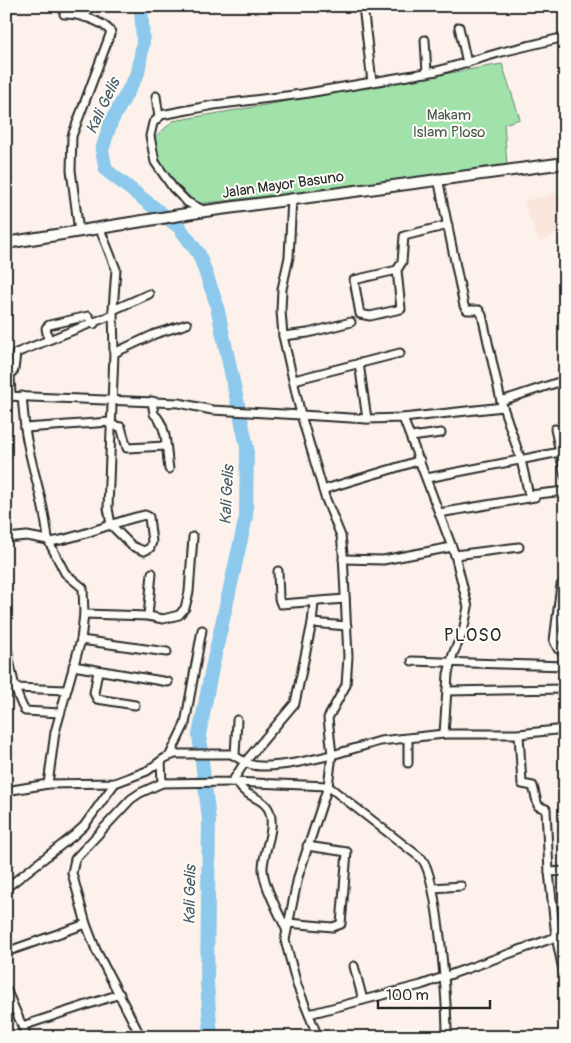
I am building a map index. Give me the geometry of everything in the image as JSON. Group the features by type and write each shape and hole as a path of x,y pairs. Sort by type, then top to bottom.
{"main road":[{"name":"Jalan Mayor Basuno","path":"6,243 292,198 565,163"}],"street":[{"path":"84,17 90,6"},
{"path":"364,6 372,82"},
{"path":"64,14 77,14 84,17 109,29 110,34 72,136 71,170 79,232"},
{"path":"459,26 466,64"},
{"path":"202,211 188,202 173,188 155,162 150,136 153,122 159,117 214,105 302,94 427,73 565,37"},
{"path":"425,40 427,73"},
{"path":"156,96 159,117"},
{"path":"438,178 464,306 467,310 479,310 482,315 502,404 522,460 530,495 565,492"},
{"path":"292,198 289,257 282,289 283,336 300,415 323,490 341,536 347,626 346,685 328,718 332,755 328,786 307,846 287,926 286,951 318,1037"},
{"path":"396,270 401,309 370,316 360,314 354,280 396,270 402,262 404,236 448,225"},
{"path":"6,538 27,536 49,541 86,534 111,525 147,515 152,545 144,551 135,548 111,525 108,508 114,353 113,313 116,269 100,229"},
{"path":"149,294 94,324 48,339 15,354 14,370 10,372 8,396 152,401 179,403 212,410 265,414 403,418 502,404 565,380"},
{"path":"48,339 46,328 49,325 88,316 94,324"},
{"path":"283,336 308,333 351,322"},
{"path":"114,353 155,334 187,324"},
{"path":"294,380 400,353"},
{"path":"359,362 368,418"},
{"path":"22,396 28,449 47,523 49,541 65,573 83,588 84,614 81,640 55,732 48,784"},
{"path":"152,401 154,414 162,423 168,469"},
{"path":"403,418 455,555 468,607 463,632 451,664 444,734"},
{"path":"25,428 110,424 122,427 126,448 166,446"},
{"path":"555,430 562,451 565,476"},
{"path":"411,437 441,433"},
{"path":"427,478 562,451"},
{"path":"323,490 356,478 379,474 420,460"},
{"path":"439,513 565,492"},
{"path":"84,614 148,616 163,619 179,615 185,608 189,592 193,536"},
{"path":"343,559 383,560 452,547"},
{"path":"455,555 520,547"},
{"path":"278,571 280,603 314,603 345,599"},
{"path":"148,616 152,573"},
{"path":"561,585 554,641 558,649 565,651"},
{"path":"233,782 245,762 295,703 312,623 314,603"},
{"path":"312,623 347,626"},
{"path":"172,755 185,724 202,630"},
{"path":"81,640 167,652"},
{"path":"6,643 15,688 27,712 60,713"},
{"path":"412,661 451,664 565,666"},
{"path":"74,666 98,672 168,682"},
{"path":"98,672 94,693 96,700 135,705"},
{"path":"15,688 66,690"},
{"path":"447,691 565,689"},
{"path":"235,755 237,720"},
{"path":"6,791 48,784 115,783 147,771 172,755 216,753 235,755 245,762 254,765 274,765 332,755 380,741 444,734 519,734 565,729"},
{"path":"519,734 522,784 533,786 538,806 544,807 546,812 549,872 556,937 565,979"},
{"path":"408,739 408,763"},
{"path":"161,761 162,784"},
{"path":"233,782 265,804 270,811 271,830 262,869 287,926"},
{"path":"141,1037 96,950 86,924 72,873 75,858 131,799 162,784 233,782 328,786 422,860 436,887 447,1037"},
{"path":"6,888 84,826 115,783"},
{"path":"287,926 333,927 341,924 348,853 344,850 307,846"},
{"path":"549,872 565,871"},
{"path":"436,887 461,886"},
{"path":"6,952 86,924"},
{"path":"309,1014 421,985 556,937"},
{"path":"354,966 363,1000"},
{"path":"6,988 27,1037"},
{"path":"22,1026 120,994"}],"shaded area":[{"path":"565,191 565,230 539,242 523,201"}],"green space":[{"name":"Makam Islam Ploso","path":"502,64 520,119 504,124 507,165 372,184 197,204 159,166 152,140 173,121"}],"waterway":[{"name":"Kali Gelis","path":"141,6 143,42 138,73 111,122 102,150 106,170 179,227 199,254 216,302 247,447 246,517 199,735 209,820 207,983 211,1037"}],"district":[{"name":"PLOSO","path":"473,635"}]}
